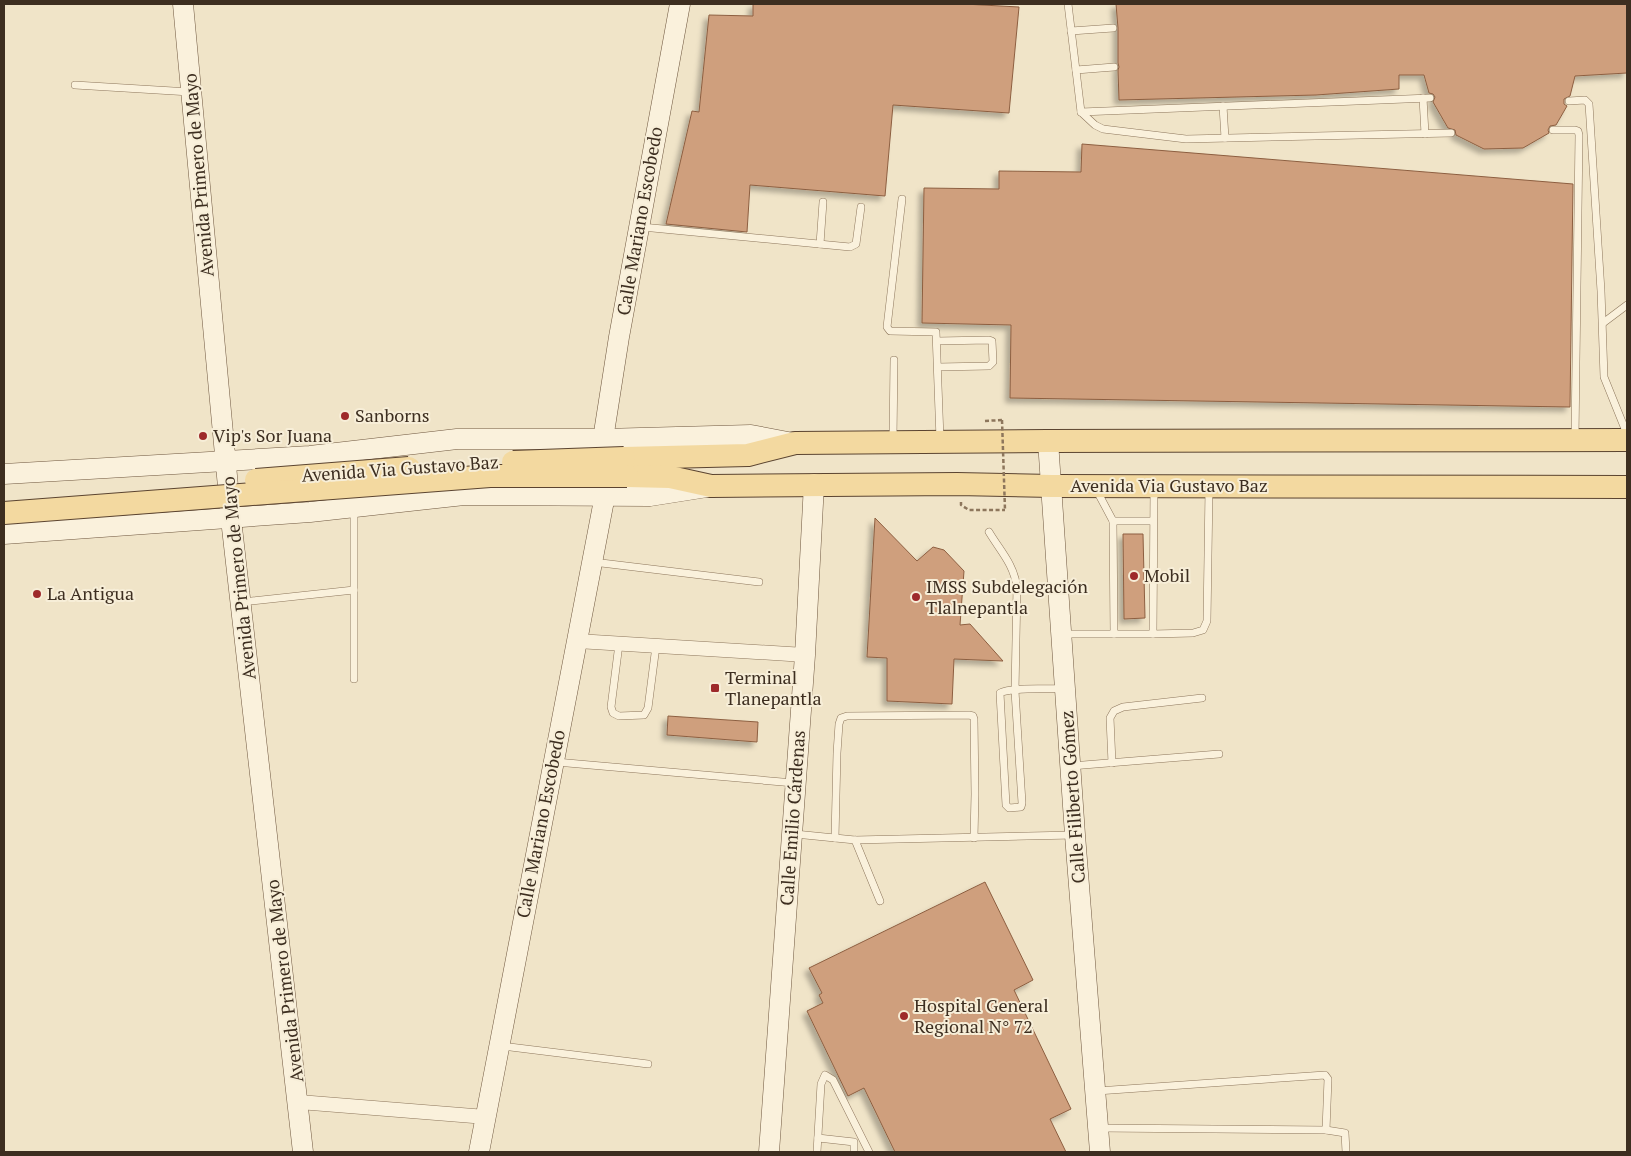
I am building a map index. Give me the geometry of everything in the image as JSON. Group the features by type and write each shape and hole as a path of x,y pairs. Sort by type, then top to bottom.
{"main road":[{"name":"Avenida Via Gustavo Baz","path":"4,513 626,467 748,455 795,443 1627,440"},
{"name":"Avenida Via Gustavo Baz","path":"4,500 475,463 626,467 711,486 957,484 1052,486 1627,487"}],"street":[{"name":"Avenida Primero de Mayo","path":"183,4 231,519 303,1152"},
{"name":"Calle Mariano Escobedo","path":"603,439 619,337 680,4"},
{"name":"Avenida Via Gustavo Baz","path":"4,474 310,456 457,439 603,439 751,435 795,443"},
{"name":"Calle Filiberto Gómez","path":"1048,441 1075,835 1100,1152"},
{"path":"310,456 302,460 296,478 297,490 310,512"},
{"name":"Calle Emilio Cárdenas","path":"769,1152 805,655 814,484"},
{"name":"Avenida Via Gustavo Baz","path":"4,534 231,519 464,495 650,496 711,486"},
{"name":"Calle Mariano Escobedo","path":"479,1152 605,495"},
{"path":"577,641 805,655"},
{"path":"298,1102 486,1117"}],"lane":[{"path":"1068,4 1080,112 1095,125 1103,129 1186,139 1451,133"},
{"path":"1071,31 1113,28"},
{"path":"1076,70 1114,67"},
{"path":"75,85 191,92"},
{"path":"1080,112 1427,98 1426,134"},
{"path":"1569,101 1585,100 1589,104 1604,377 1627,434"},
{"path":"1223,106 1225,138"},
{"path":"1553,130 1575,130 1578,131 1579,135 1575,440"},
{"path":"902,199 887,327 890,331 936,332 940,442"},
{"path":"820,244 823,202"},
{"path":"639,227 850,247 856,244 861,207"},
{"path":"1602,323 1627,305"},
{"path":"937,341 989,340 992,341 993,345 993,362 989,366 938,367"},
{"path":"893,442 894,360"},
{"path":"1094,486 1113,521 1114,634"},
{"path":"1153,634 1154,486"},
{"path":"1062,634 1193,633 1203,630 1207,621 1209,486"},
{"path":"354,507 354,679"},
{"path":"1113,521 1154,521"},
{"path":"990,532 1009,561 1016,581 1015,691 1022,807 1009,808 1006,805 999,696 1002,692 1015,691 1066,688"},
{"path":"593,562 760,582"},
{"path":"241,602 354,590"},
{"path":"619,644 611,707 614,714 619,716 644,715 648,708 656,646"},
{"path":"1112,763 1110,718 1114,711 1123,707 1202,698"},
{"path":"835,838 838,734 841,718 847,716 969,715 973,716 974,719 974,838"},
{"path":"1071,766 1219,754"},
{"path":"553,762 796,783"},
{"path":"792,834 854,840 1075,835"},
{"path":"854,840 880,901"},
{"path":"499,1045 648,1064"},
{"path":"817,1152 821,1084 825,1075 832,1080 869,1152"},
{"path":"1094,1091 1325,1075 1328,1079 1326,1130"},
{"path":"854,1152 855,1125"},
{"path":"1098,1128 1326,1130 1345,1133 1346,1152"},
{"path":"818,1138 854,1142"}],"path":[{"path":"969,510 1005,510 1002,420"}],"building":[{"path":"753,4 964,4 1019,7 1009,113 893,105 885,196 750,185 747,232 666,224 692,111 699,112 709,15 753,16"},
{"path":"1116,4 1627,4 1627,73 1575,76 1570,96 1564,99 1564,104 1567,106 1556,125 1550,126 1549,133 1523,148 1484,149 1456,135 1455,130 1448,128 1433,102 1435,97 1429,93 1424,75 1399,75 1399,89 1316,95 1119,100"},
{"path":"1082,144 1573,184 1570,407 1010,398 1011,325 922,323 924,188 999,189 999,171 1081,172"},
{"name":"IMSS Subdelegación Tlalnepantla","path":"875,518 917,561 933,547 944,550 964,571 960,625 970,624 1003,661 954,659 952,704 887,701 887,658 867,657"},
{"name":"Mobil","path":"1123,534 1143,534 1145,618 1124,619"},
{"path":"668,716 758,722 757,742 667,735"},
{"name":"Hospital General Regional N° 72","path":"985,882 1033,980 1014,990 1071,1109 1050,1119 1066,1152 895,1152 864,1088 848,1096 807,1011 823,1003 819,995 822,993 809,968"}],"place":[{"name":"Sanborns","path":"345,416"},
{"name":"Vip's Sor Juana","path":"203,436"},
{"name":"Mobil","path":"1134,576"},
{"name":"La Antigua","path":"37,594"},
{"name":"IMSS Subdelegación Tlalnepantla","path":"916,597"},
{"name":"Terminal Tlanepantla","path":"715,688"},
{"name":"Hospital General Regional N° 72","path":"904,1016"}]}
